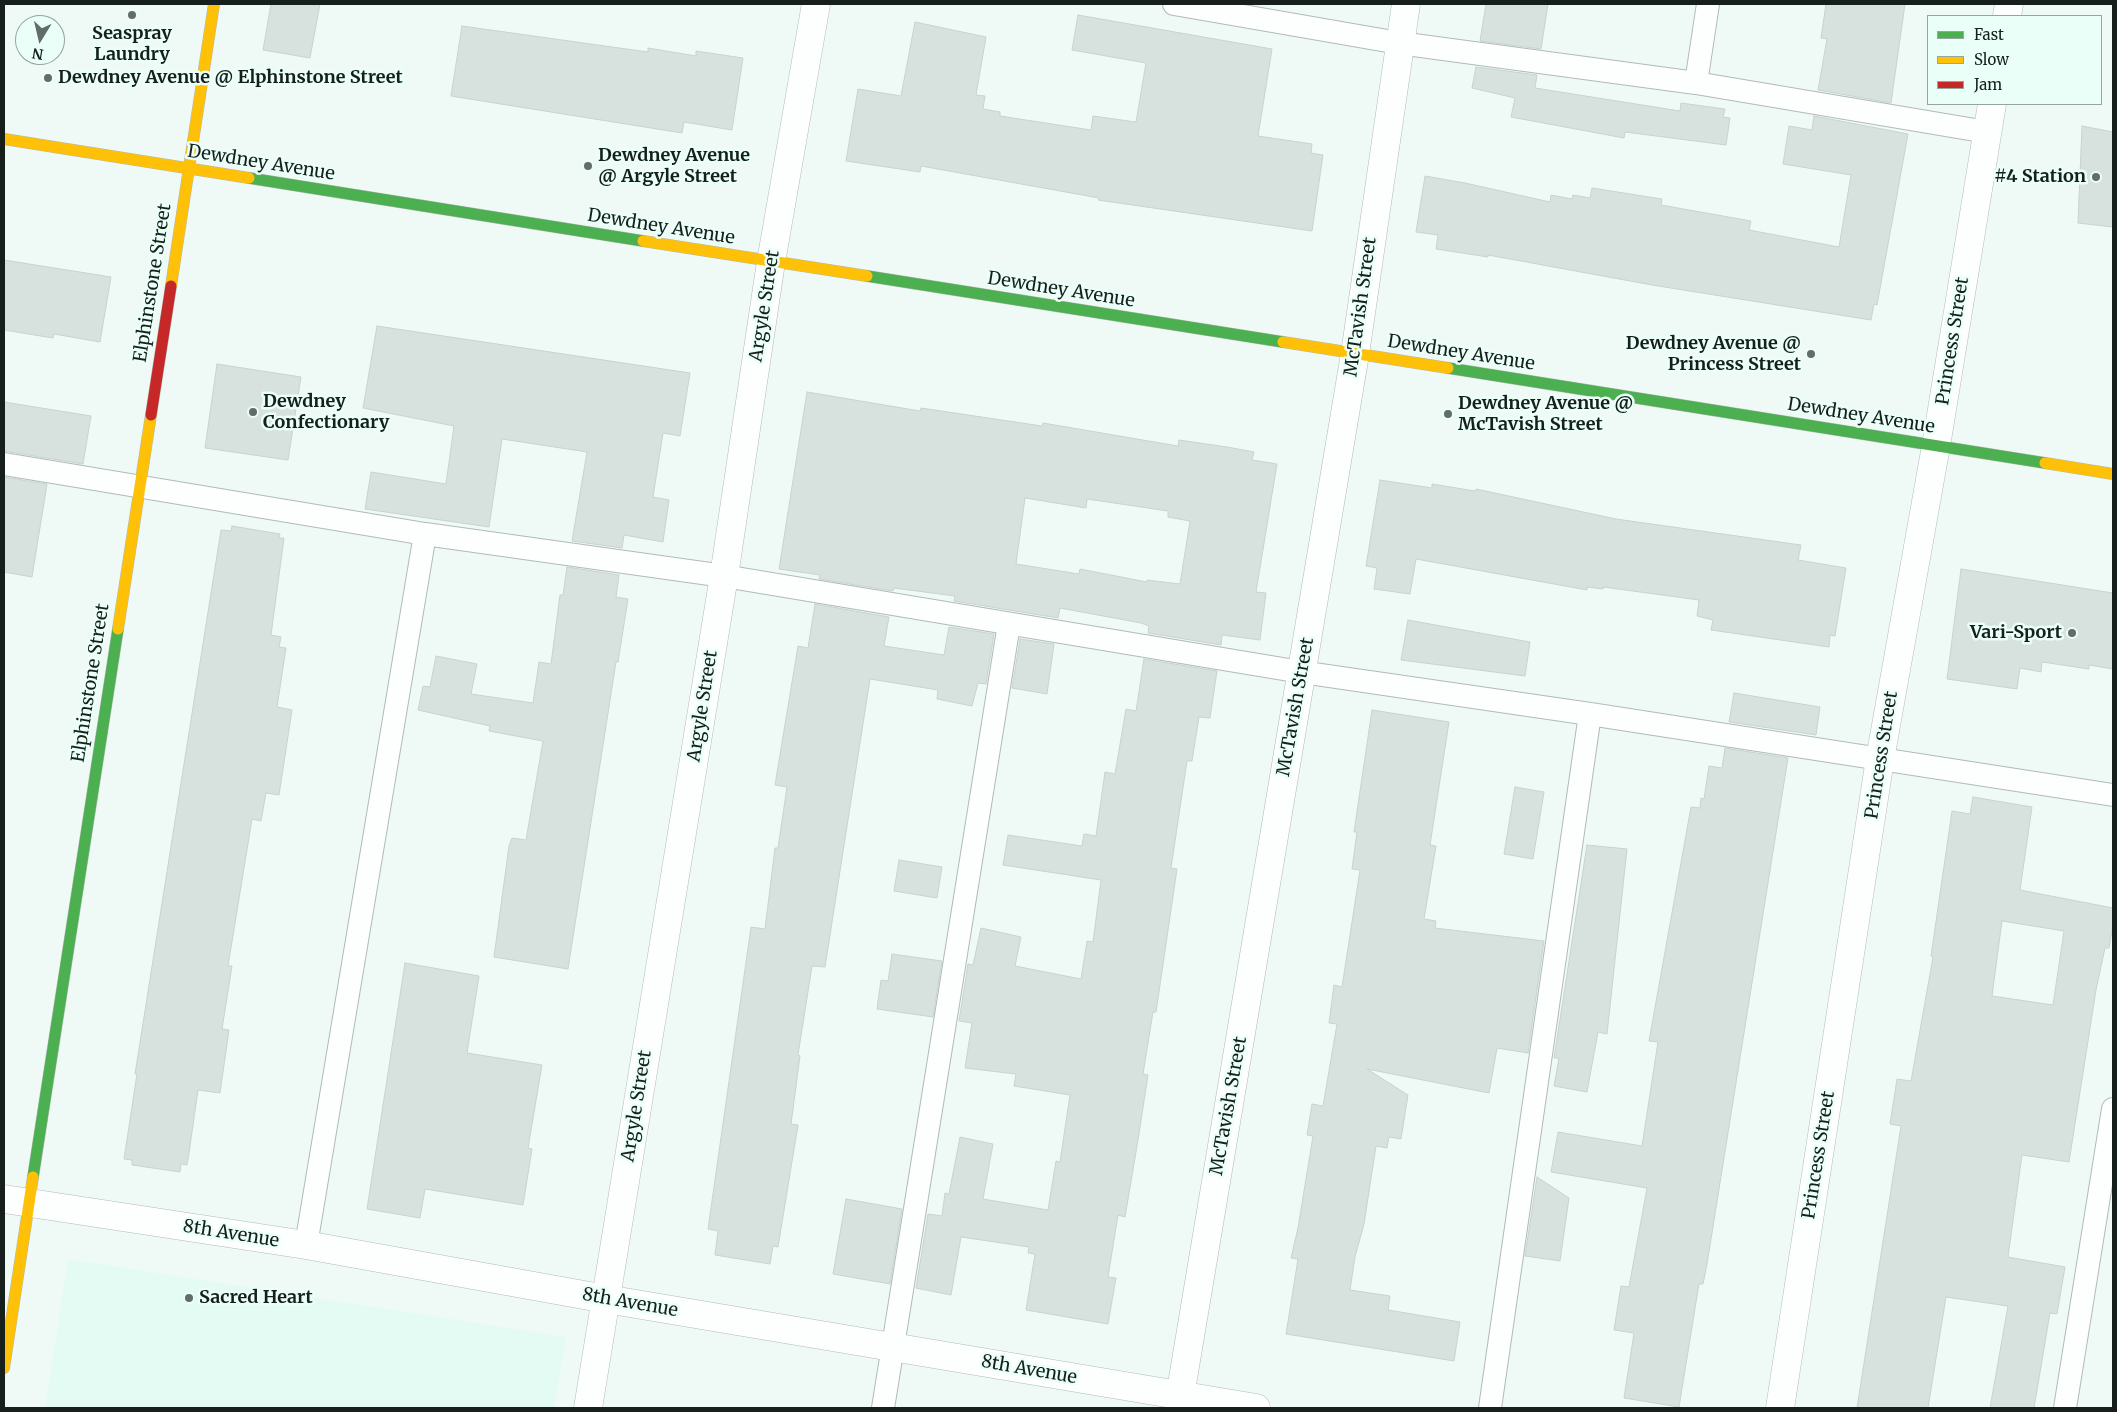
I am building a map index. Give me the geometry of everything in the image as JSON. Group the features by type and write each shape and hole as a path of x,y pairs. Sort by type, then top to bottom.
{"main road":[{"name":"Elphinstone Street","path":"4,1368 16,1201 140,487 214,4"},
{"name":"Dewdney Avenue","path":"4,139 2113,474"}],"street":[{"name":"Argyle Street","path":"588,1408 724,576 771,262 816,4"},
{"name":"McTavish Street","path":"1179,1402 1355,354 1406,4"},
{"name":"Princess Street","path":"1780,1408 1880,760 1936,446 1992,105"},
{"name":"8th Avenue","path":"16,1201 306,1245 606,1299 892,1347 1179,1402 1256,1408"}],"lane":[{"path":"1174,4 1399,44 1696,83 1987,132"},
{"path":"1696,83 1708,4"},
{"path":"4,464 425,534 724,576 1301,672 1590,714 2113,795"},
{"path":"306,1245 425,534"},
{"path":"883,1408 1009,624"},
{"path":"1490,1408 1590,714"},
{"path":"2065,1408 2113,1109"}],"shaded area":[{"name":"Sacred Heart","path":"68,1259 566,1337 554,1408 45,1408"}],"building":[{"path":"271,4 320,4 310,58 263,50"},
{"path":"1486,4 1548,4 1541,49 1480,41"},
{"path":"1826,4 1905,4 1891,103 1818,90 1827,39 1821,38"},
{"path":"1078,15 1272,49 1258,136 1312,144 1311,153 1323,155 1312,231 1098,200 1099,198 921,166 920,172 846,161 858,89 901,96 915,22 986,37 976,95 985,96 983,109 1000,112 1000,116 1091,130 1093,116 1136,122 1146,63 1072,50"},
{"path":"462,26 648,52 648,48 696,56 696,51 743,58 732,130 684,122 682,133 451,96"},
{"path":"1476,67 1537,75 1535,88 1680,111 1681,103 1725,109 1723,117 1730,118 1726,145 1625,132 1624,138 1511,117 1515,98 1472,88"},
{"path":"1814,116 1908,134 1877,305 1874,304 1871,320 1652,285 1488,255 1488,257 1436,249 1438,235 1416,232 1425,176 1550,202 1551,195 1572,199 1573,195 1590,198 1592,188 1662,199 1661,205 1751,221 1749,230 1839,247 1851,175 1783,164 1789,126 1812,130"},
{"name":"#4 Station","path":"2082,126 2113,132 2113,227 2078,223"},
{"path":"4,260 111,277 100,342 54,334 53,338 4,330"},
{"path":"377,326 690,373 680,436 663,433 653,497 669,500 663,542 624,535 622,548 572,541 587,452 502,439 489,527 365,509 371,472 446,484 454,426 363,408"},
{"name":"Dewdney Confectionary","path":"217,364 301,377 288,460 205,448"},
{"path":"807,392 920,411 921,408 1042,426 1043,423 1178,446 1179,440 1227,447 1254,452 1252,460 1277,464 1256,592 1266,593 1260,640 1222,635 1221,645 1148,633 1149,626 1141,623 1060,608 1058,618 954,601 955,596 894,588 893,591 819,579 820,575 779,569","holes":["1025,498 1086,508 1087,499 1168,511 1168,517 1190,521 1180,584 1147,580 1147,582 1080,569 1079,574 1016,564"]},
{"path":"4,402 91,416 83,464 4,451"},
{"path":"4,477 47,484 32,577 4,572"},
{"path":"1380,480 1432,488 1432,484 1475,491 1476,489 1616,519 1801,545 1798,560 1846,568 1835,636 1830,635 1829,647 1711,630 1713,620 1697,616 1699,600 1603,587 1603,589 1587,587 1587,590 1416,559 1410,594 1374,589 1377,568 1366,566"},
{"path":"232,526 280,534 279,538 284,538 271,635 281,637 279,647 286,648 277,707 292,710 279,795 266,793 261,821 252,819 228,966 232,966 222,1029 229,1030 220,1093 198,1090 187,1165 181,1164 180,1172 132,1165 132,1160 124,1159 137,1074 135,1074 221,530 231,531"},
{"path":"567,567 619,575 616,597 628,599 618,662 616,662 568,969 494,957 509,846 512,838 526,840 543,741 489,731 490,726 418,710 423,686 430,687 436,656 477,664 471,694 533,703 539,662 551,664 560,595 563,595"},
{"path":"1961,569 2113,593 2113,669 2089,665 2089,669 2042,662 2041,672 2020,668 2017,689 1947,679"},
{"path":"815,604 889,617 884,646 944,655 949,627 994,634 986,684 978,683 972,706 937,699 938,690 870,679 825,967 812,966 798,1055 800,1056 791,1124 798,1125 778,1247 773,1246 770,1264 715,1255 718,1231 708,1229 751,927 765,929 775,848 778,848 787,787 775,785 798,646 808,648"},
{"path":"1408,620 1530,642 1525,676 1401,660"},
{"path":"1020,639 1054,644 1047,694 1012,688"},
{"path":"1144,659 1217,671 1210,718 1199,717 1192,761 1187,761 1171,868 1177,869 1156,1012 1153,1012 1143,1074 1148,1075 1125,1217 1118,1215 1108,1277 1116,1278 1108,1324 1026,1310 1035,1254 1028,1253 1029,1247 961,1237 951,1295 916,1288 928,1214 942,1216 945,1193 949,1194 960,1137 993,1144 983,1199 1048,1210 1056,1161 1060,1162 1070,1095 1014,1086 1016,1074 965,1068 972,1023 959,1021 968,964 973,965 981,928 1021,937 1015,966 1081,979 1087,941 1093,942 1101,880 1003,865 1008,835 1082,846 1084,834 1096,836 1105,772 1115,774 1126,709 1136,711"},
{"path":"1734,693 1820,707 1816,735 1729,722"},
{"path":"1372,710 1449,722 1430,845 1436,846 1424,919 1436,921 1435,928 1544,941 1528,1053 1497,1048 1489,1093 1367,1069 1408,1095 1401,1139 1389,1137 1387,1148 1376,1146 1364,1224 1355,1257 1350,1290 1390,1296 1388,1310 1460,1322 1454,1361 1286,1334 1298,1259 1291,1258 1298,1228 1313,1136 1307,1135 1312,1104 1323,1106 1337,1024 1329,1023 1334,985 1342,987 1360,870 1352,869 1357,832 1354,832"},
{"path":"1725,748 1788,758 1707,1264 1703,1284 1699,1284 1679,1407 1624,1398 1634,1333 1614,1330 1621,1286 1629,1287 1647,1188 1551,1172 1558,1132 1642,1146 1658,1042 1649,1041 1691,807 1700,808 1701,798 1704,799 1709,766 1722,768"},
{"path":"1515,787 1544,792 1533,859 1504,854"},
{"path":"1973,797 2032,807 2020,890 2113,908 2113,925 2109,948 2105,948 2096,990 2069,1162 2022,1155 2008,1257 2065,1267 2057,1314 2050,1313 2034,1408 1990,1408 2008,1306 1946,1297 1928,1408 1857,1408 1901,1126 1890,1124 1897,1079 1911,1081 1933,957 1931,956 1952,811 1970,814","holes":["2002,921 2064,931 2053,1005 1992,996"]},
{"path":"1587,845 1627,849 1607,1034 1598,1032 1587,1092 1554,1086 1559,1058 1554,1058"},
{"path":"899,860 942,867 937,898 894,891"},
{"path":"892,954 942,961 933,1017 877,1009 881,980 888,981"},
{"path":"405,963 479,976 467,1053 542,1065 528,1148 532,1149 523,1205 425,1189 420,1218 367,1209"},
{"path":"1537,1177 1569,1198 1560,1261 1525,1256"},
{"path":"846,1199 902,1209 890,1284 833,1274"}],"traffic: fast":[{"path":"249,178 643,241"},
{"path":"867,276 1283,342"},
{"path":"1448,368 2045,463"},
{"path":"33,1177 118,629"}],"traffic: slow":[{"path":"171,286 214,4"},
{"path":"4,139 249,178"},
{"path":"643,241 867,276"},
{"path":"1283,342 1448,368"},
{"path":"118,629 151,415"},
{"path":"2045,463 2113,474"},
{"path":"4,1368 33,1177"}],"traffic: jam":[{"path":"151,415 171,286"}],"place":[{"name":"Seaspray Laundry","path":"132,15"},
{"name":"Dewdney Avenue @ Elphinstone Street","path":"48,78"},
{"name":"Dewdney Avenue @ Argyle Street","path":"588,166"},
{"name":"#4 Station","path":"2096,177"},
{"name":"Dewdney Avenue @ Princess Street","path":"1811,354"},
{"name":"Dewdney Confectionary","path":"253,412"},
{"name":"Dewdney Avenue @ McTavish Street","path":"1448,414"},
{"name":"Vari-Sport","path":"2072,633"},
{"name":"Sacred Heart","path":"189,1298"}]}
